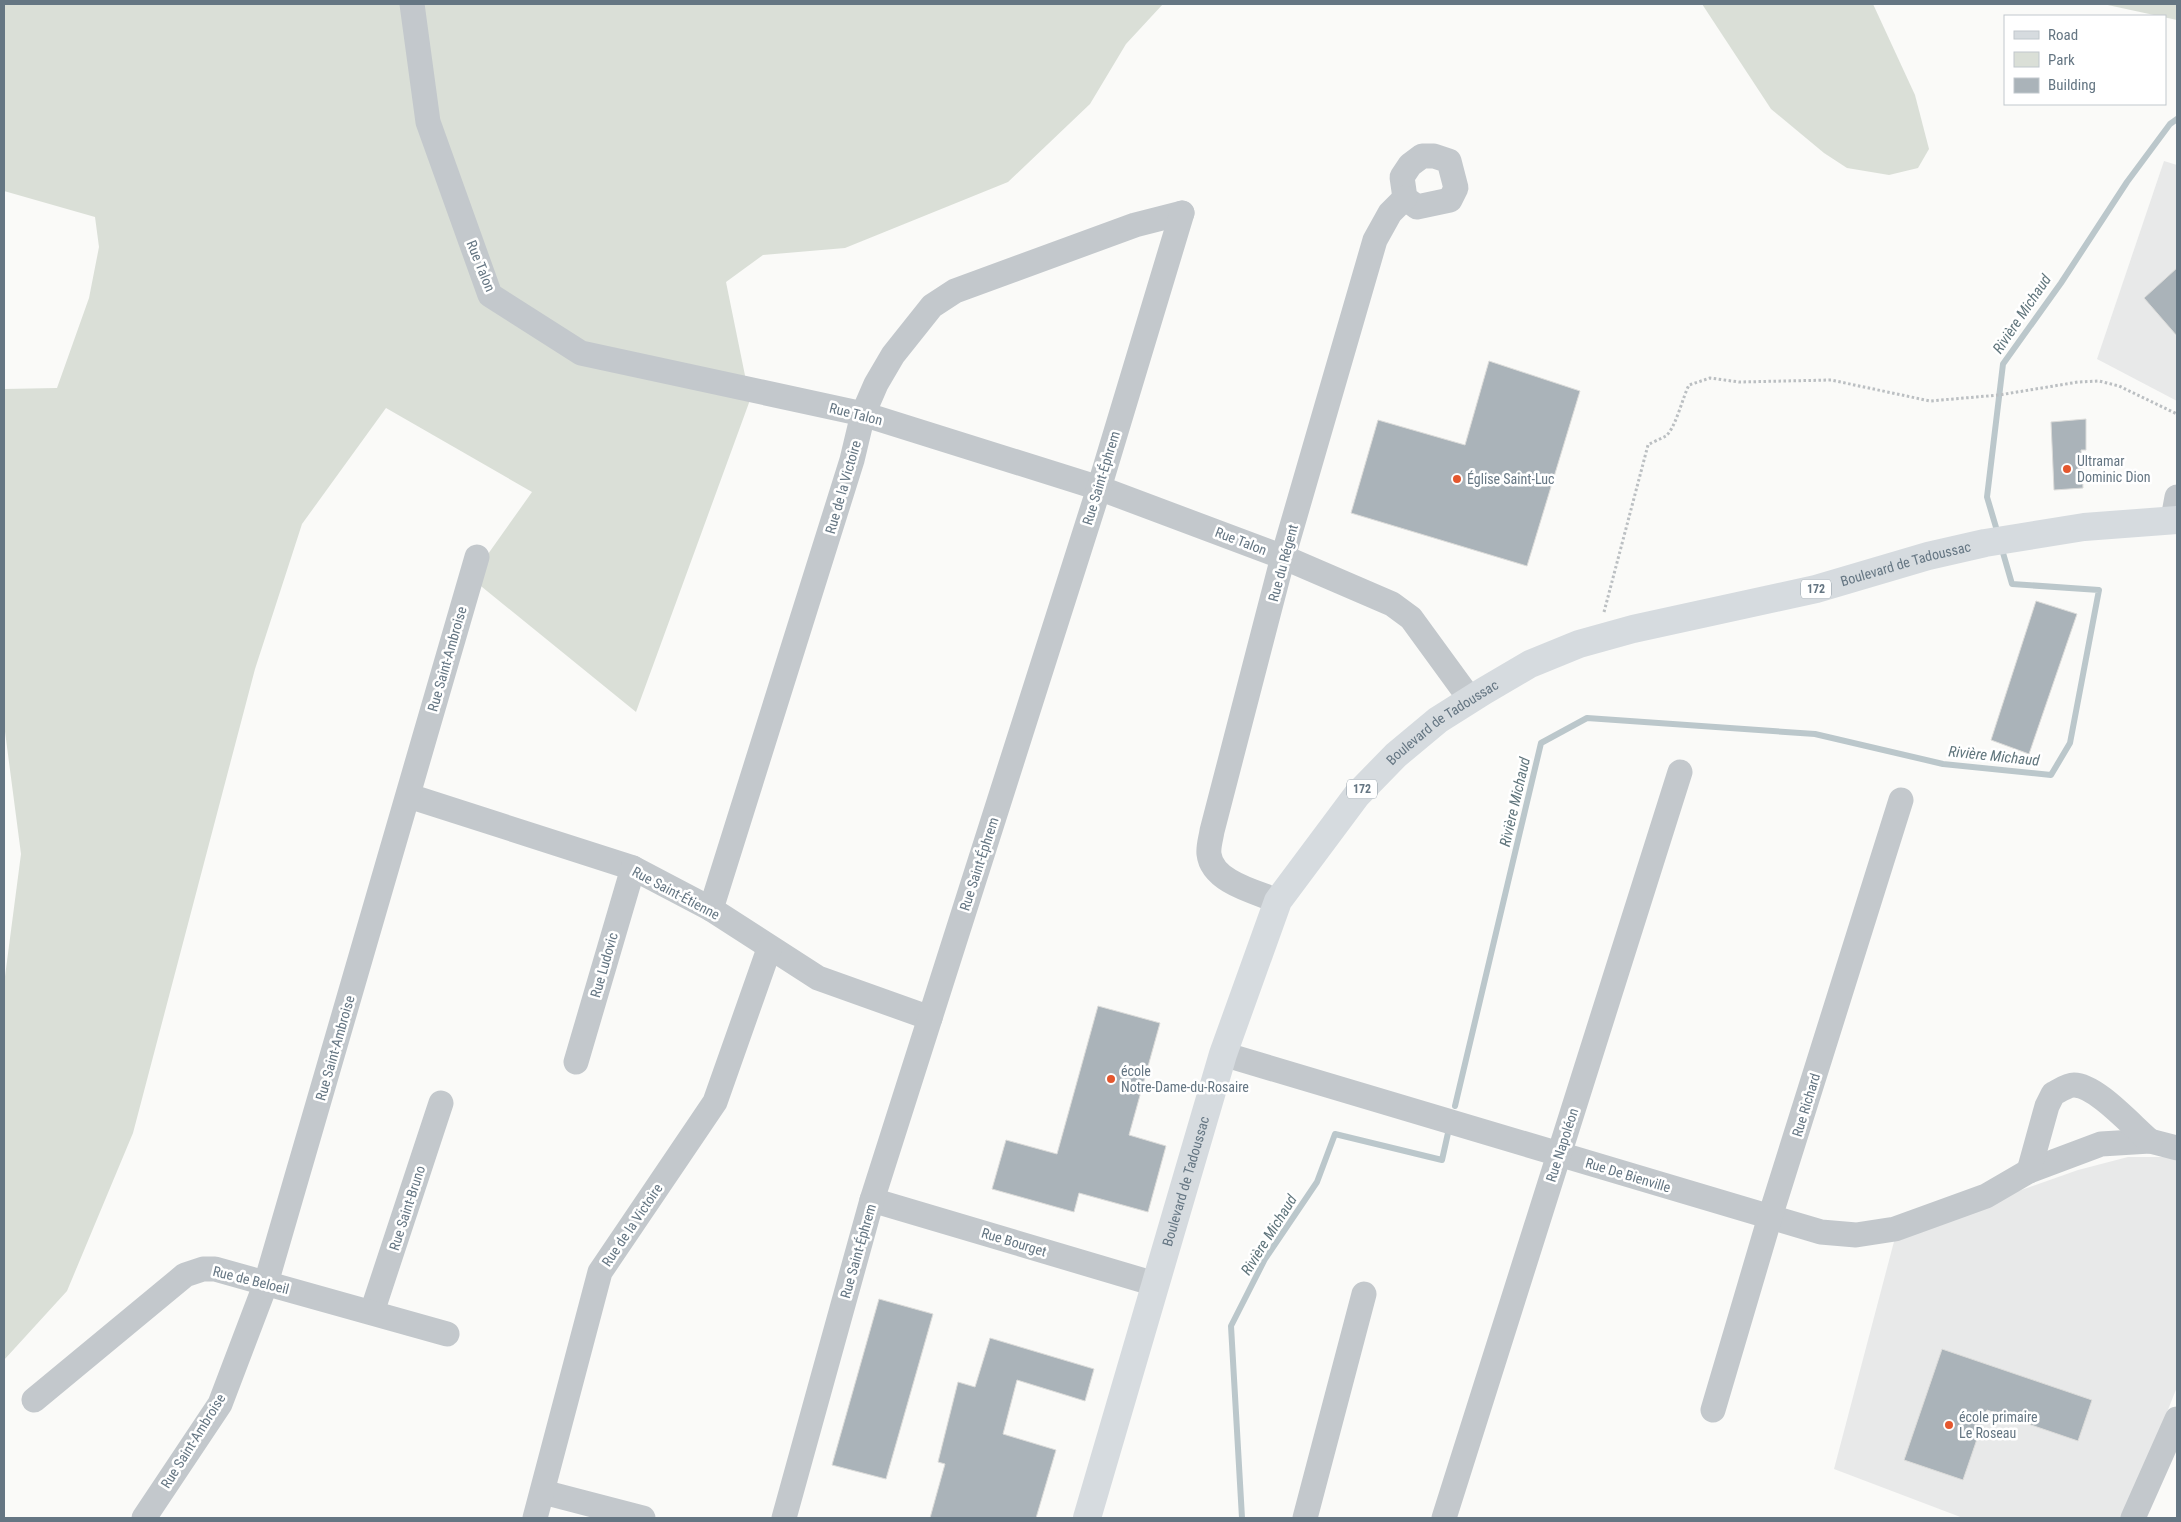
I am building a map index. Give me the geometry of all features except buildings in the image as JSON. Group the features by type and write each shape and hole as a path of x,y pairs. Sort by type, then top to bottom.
{"main road":[{"name":"Boulevard de Tadoussac","path":"1087,1518 1223,1054 1278,902 1357,795 1396,755 1438,720 1530,664 1598,639 1816,589 1928,556 1985,543 2176,512"}],"street":[{"name":"Rue Talon","path":"412,4 428,122 490,295 581,354 863,414 1099,488 1284,557 1392,604 1410,618 1470,699"},
{"name":"Rue du Régent","path":"1278,902 1228,880 1212,865 1209,853 1212,831 1284,557 1375,240 1390,213 1405,198"},
{"name":"Rue de la Victoire","path":"711,909 852,460 863,414 876,384 893,355 932,306 955,291 1135,225 1182,213"},
{"name":"Rue Saint-Éphrem","path":"784,1518 872,1200 1099,488 1182,213"},
{"name":"Rue Saint-Ambroise","path":"144,1518 220,1404 266,1283 477,557"},
{"name":"Rue Napoléon","path":"1444,1518 1680,772"},
{"name":"Rue Saint-Étienne","path":"409,796 633,868 711,909 818,978 930,1018"},
{"name":"Rue Richard","path":"1713,1410 1770,1217 1902,800"},
{"name":"Rue Ludovic","path":"576,1062 633,868"},
{"name":"Rue de la Victoire","path":"535,1518 600,1272 715,1102 769,948"},
{"name":"Rue De Bienville","path":"1223,1054 1821,1232 1856,1235 1877,1234 1895,1229 1986,1196 2029,1171 2101,1144 2150,1141 2177,1148"},
{"name":"Rue De Bienville","path":"2029,1171 2047,1106 2053,1094 2074,1085 2089,1087 2150,1141"},
{"name":"Rue Saint-Bruno","path":"372,1312 441,1103"},
{"name":"Rue Bourget","path":"872,1200 1155,1284"},
{"name":"Rue de Beloeil","path":"34,1400 185,1275 203,1269 215,1269 448,1334"},
{"path":"1305,1518 1364,1294"},
{"path":"2133,1518 2177,1419"},
{"path":"543,1492 643,1518"}],"path":[{"path":"1598,639 1648,445 1667,435 1675,423 1681,400 1689,385 1710,378 1739,382 1831,380 1930,400 1999,394 2078,382 2099,381 2119,386 2177,414"}],"shaded area":[{"path":"2164,161 2177,165 2177,401 2097,359"},
{"path":"2128,1157 2177,1157 2177,1387 2125,1518 1963,1518 1834,1469 1896,1234 2078,1170"}],"green space":[{"path":"4,4 1163,4 1126,44 1090,104 1008,182 845,248 763,255 726,282 750,400 636,712 471,578 532,492 386,408 302,524 255,669 133,1133 67,1291 4,1360 4,984 21,854 4,724 4,389 57,388 89,298 99,247 95,217 4,191"},
{"path":"1702,4 1873,4 1915,95 1929,149 1918,168 1889,175 1847,168 1824,153 1771,109"},
{"path":"2103,4 2177,4 2177,20 2166,18 2166,15 2154,15"}],"waterway":[{"name":"Rivière Michaud","path":"1998,534 1987,497 2003,364 2061,283 2127,182 2170,124 2177,119"},
{"name":"Rivière Michaud","path":"1455,1106 1541,743 1587,718 1815,734 1943,764 2051,775 2070,743 2099,590 2012,584 2001,546"},
{"name":"Rivière Michaud","path":"1242,1518 1231,1326 1265,1259 1317,1182 1335,1134 1442,1160 1448,1133"}],"place":[{"name":"Ultramar Dominic Dion","path":"2067,469"},
{"name":"Église Saint-Luc","path":"1457,479"},
{"name":"école Notre-Dame-du-Rosaire","path":"1111,1079"},
{"name":"école primaire Le Roseau","path":"1949,1425"}]}
